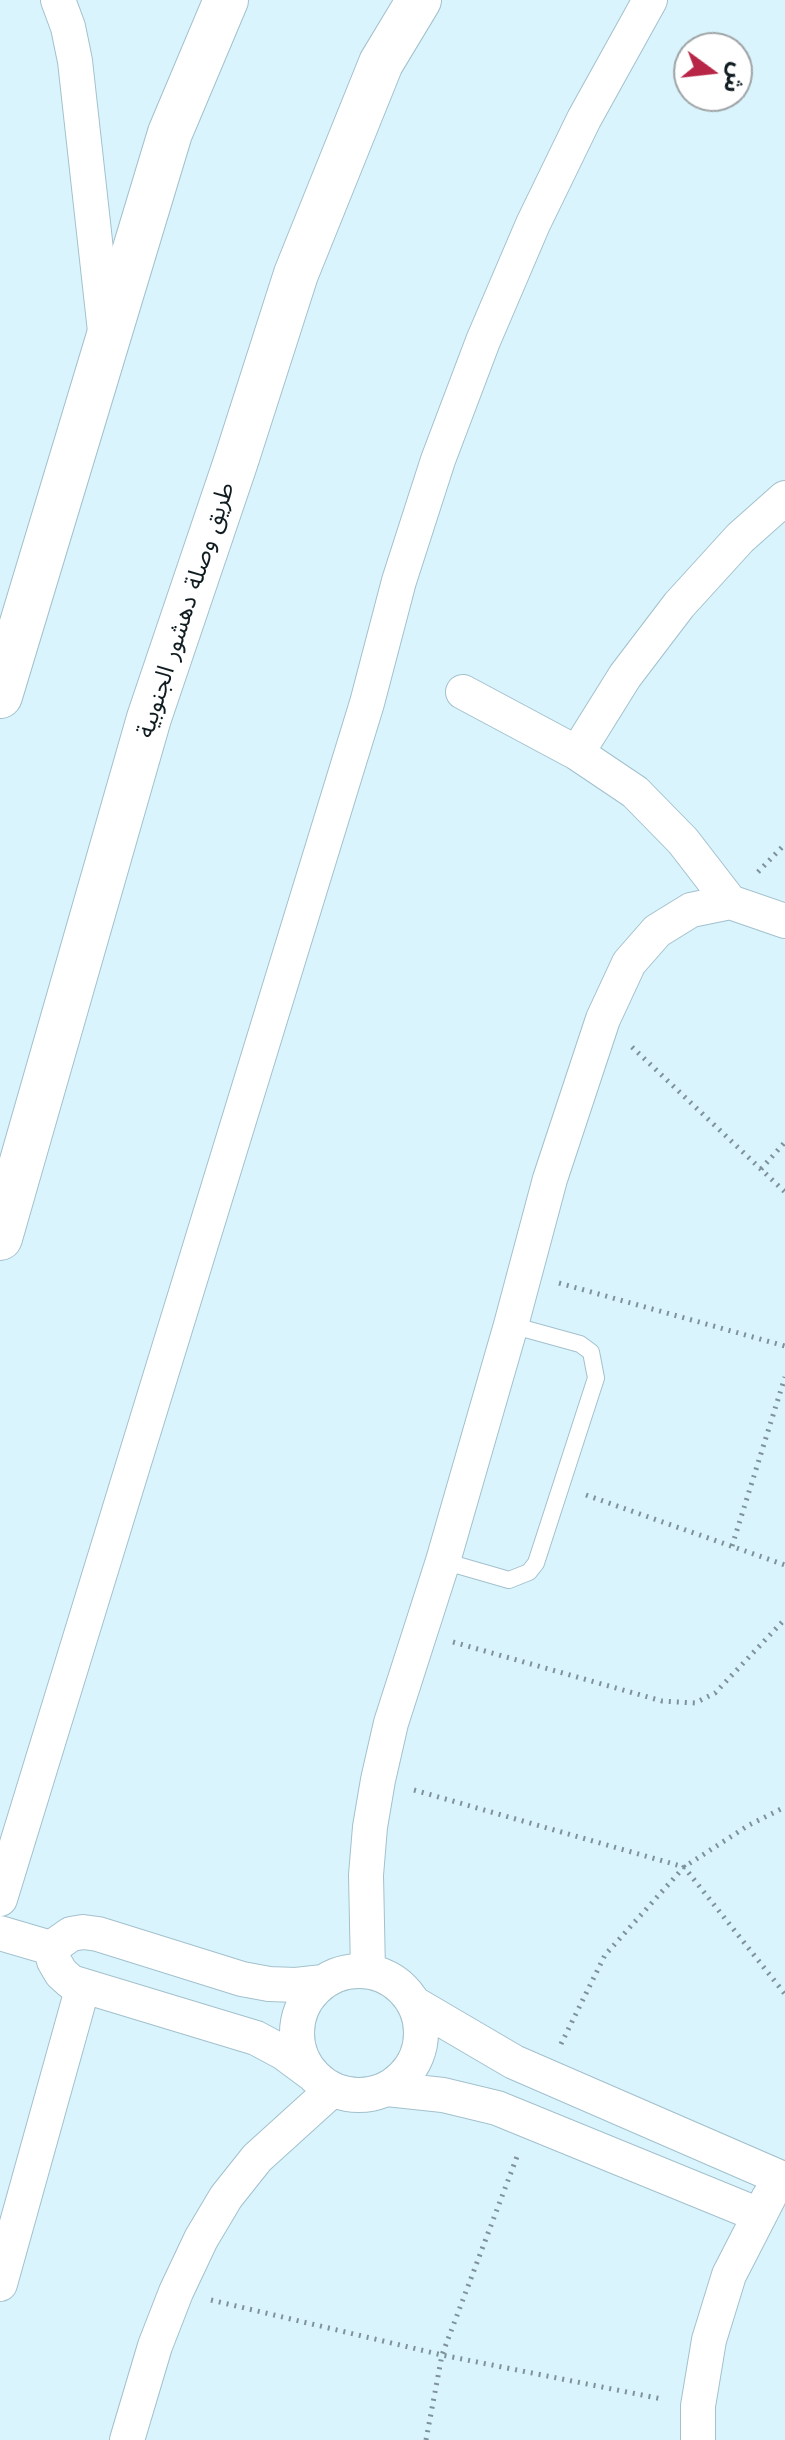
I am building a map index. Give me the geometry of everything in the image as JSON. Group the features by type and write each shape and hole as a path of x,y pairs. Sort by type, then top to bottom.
{"highway":[{"path":"0,696 170,133 226,0"},
{"name":"طريق وصلة دهشور الجنوبية","path":"0,1238 149,718 296,274 381,63 419,0"}],"street":[{"path":"58,0 75,61 107,346"},
{"path":"0,1899 367,703 399,581 438,460 483,341 533,224 584,119 650,0"},
{"path":"577,753 625,676 679,605 740,538 785,498"},
{"path":"463,692 577,753 635,792 683,841 730,902"},
{"path":"368,1971 366,1875 370,1827 391,1723 443,1561 550,1179 603,1019 629,963 657,931 691,910 730,902 785,921"},
{"path":"0,1933 51,1948"},
{"path":"71,1934 98,1934 242,1979 269,1984 323,1982 353,1970 368,1971 387,1977 403,1988 415,2004 421,2022 421,2043 416,2062 404,2078 387,2089 360,2096 322,2081 284,2053 256,2038 71,1982 61,1973 51,1948 71,1934"},
{"path":"322,2081 300,2055 297,2035 300,2014 309,1996 323,1982"},
{"path":"0,2284 83,1986"},
{"path":"415,2004 514,2062 783,2176 729,2275 709,2340 698,2406 698,2440"},
{"path":"127,2440 155,2346 201,2239 226,2197 322,2081"},
{"path":"387,2089 443,2095 497,2108 759,2215"}],"lane":[{"path":"443,1561 509,1580 529,1572 536,1563 596,1378 591,1352 580,1344 511,1325"}],"path":[{"path":"603,1019 785,1192"},
{"path":"761,1169 785,1142"},
{"path":"525,1273 785,1346"},
{"path":"732,1546 785,1377"},
{"path":"561,1486 785,1565"},
{"path":"420,1633 662,1701 695,1703 715,1693 785,1619"},
{"path":"378,1780 684,1867 785,1994"},
{"path":"176,2292 442,2355 698,2406"}]}
